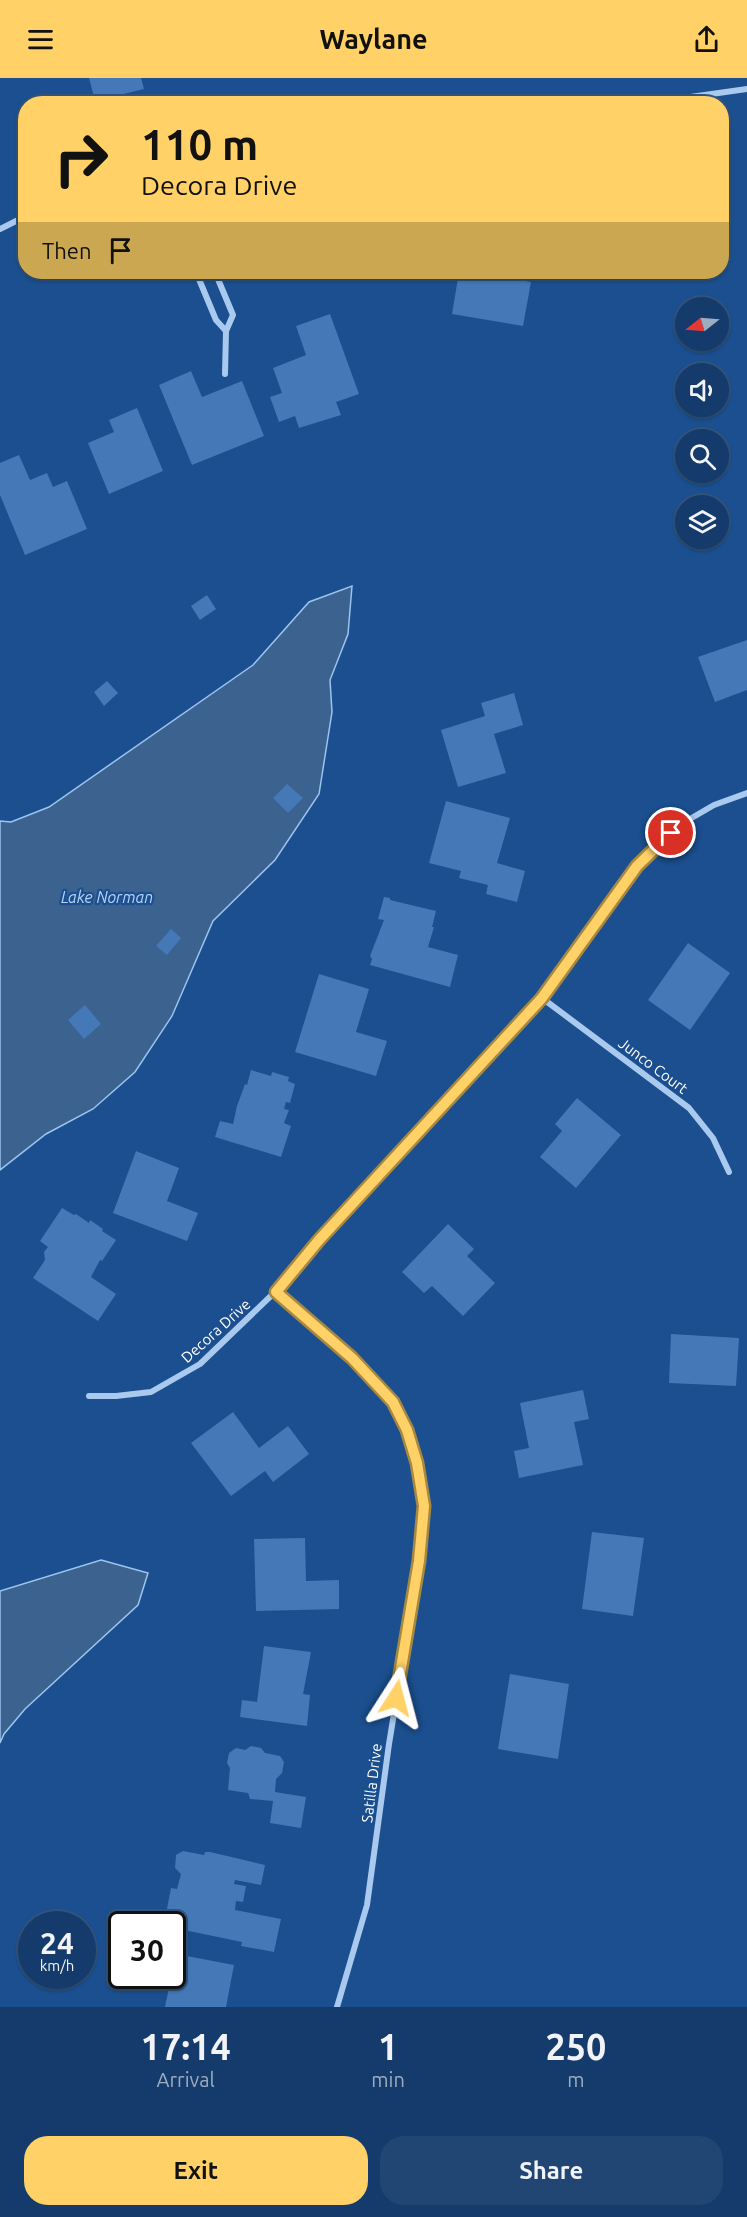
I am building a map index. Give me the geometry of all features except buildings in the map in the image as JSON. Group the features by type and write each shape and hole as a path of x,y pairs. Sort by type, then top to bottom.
{"street":[{"path":"698,96 747,89"},
{"path":"0,229 18,220"},
{"path":"199,279 216,320 226,331"},
{"path":"218,279 233,315 226,331 225,374"},
{"name":"Decora Drive","path":"89,1396 151,1392 200,1364 276,1292 319,1240 542,998 637,866 659,843 683,823 714,805 747,793"},
{"name":"Junco Court","path":"542,998 689,1108 713,1138 729,1172"},
{"name":"Satilla Drive","path":"276,1292 352,1358 393,1402 407,1430 417,1463 424,1506 419,1561 389,1744 367,1905 337,2007"}],"water":[{"name":"Lake Norman","path":"352,586 348,634 330,680 332,712 319,794 275,860 213,921 172,1016 135,1072 93,1109 46,1134 0,1170 0,821 11,822 49,807 253,665 309,602"},
{"path":"101,1560 148,1573 138,1605 25,1709 4,1734 0,1743 0,1591"}],"route":[{"path":"396,1698 419,1561 424,1506 417,1463 407,1430 393,1402 352,1358 276,1292 319,1240 542,998 637,866 671,833"}]}
